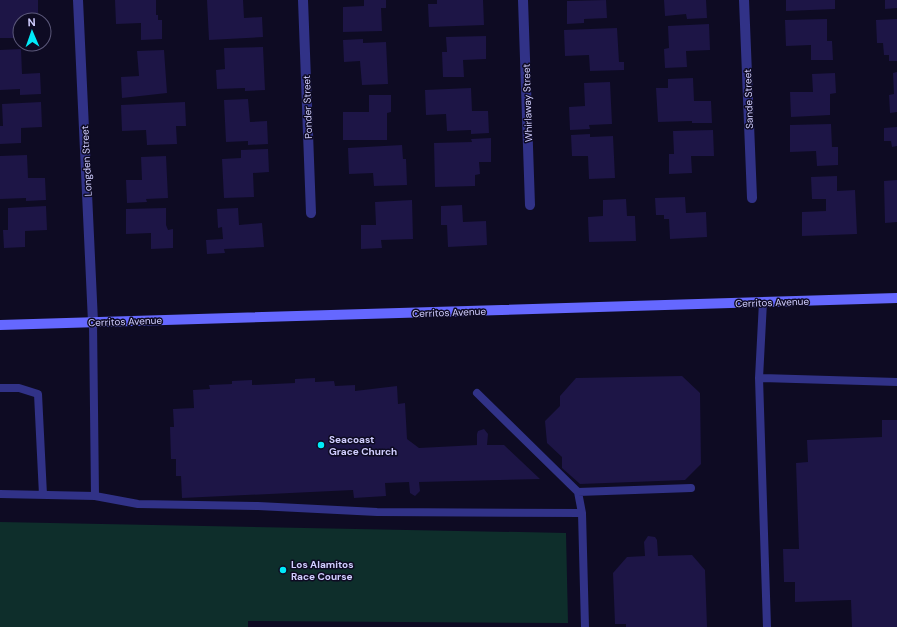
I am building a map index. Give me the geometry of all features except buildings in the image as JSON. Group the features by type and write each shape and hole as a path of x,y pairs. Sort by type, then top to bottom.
{"main road":[{"name":"Cerritos Avenue","path":"0,325 897,298"}],"street":[{"name":"Longden Street","path":"78,0 93,322"},
{"name":"Ponder Street","path":"303,0 311,213"},
{"name":"Whirlaway Street","path":"523,0 530,205"},
{"name":"Sande Street","path":"744,0 752,198"}],"lane":[{"path":"763,302 759,378 767,627"},
{"path":"93,322 95,496"},
{"path":"759,378 897,382"},
{"path":"0,388 19,388 38,394 43,495"},
{"path":"477,393 578,492 582,513 585,627"},
{"path":"578,492 691,488"},
{"path":"0,494 95,496 138,504 258,506 377,512 582,513"}],"green space":[{"name":"Los Alamitos Race Course","path":"0,522 566,533 568,623 248,621 248,627 0,627"}],"place":[{"name":"Seacoast Grace Church","path":"321,445"},
{"name":"Los Alamitos Race Course","path":"283,570"}]}
